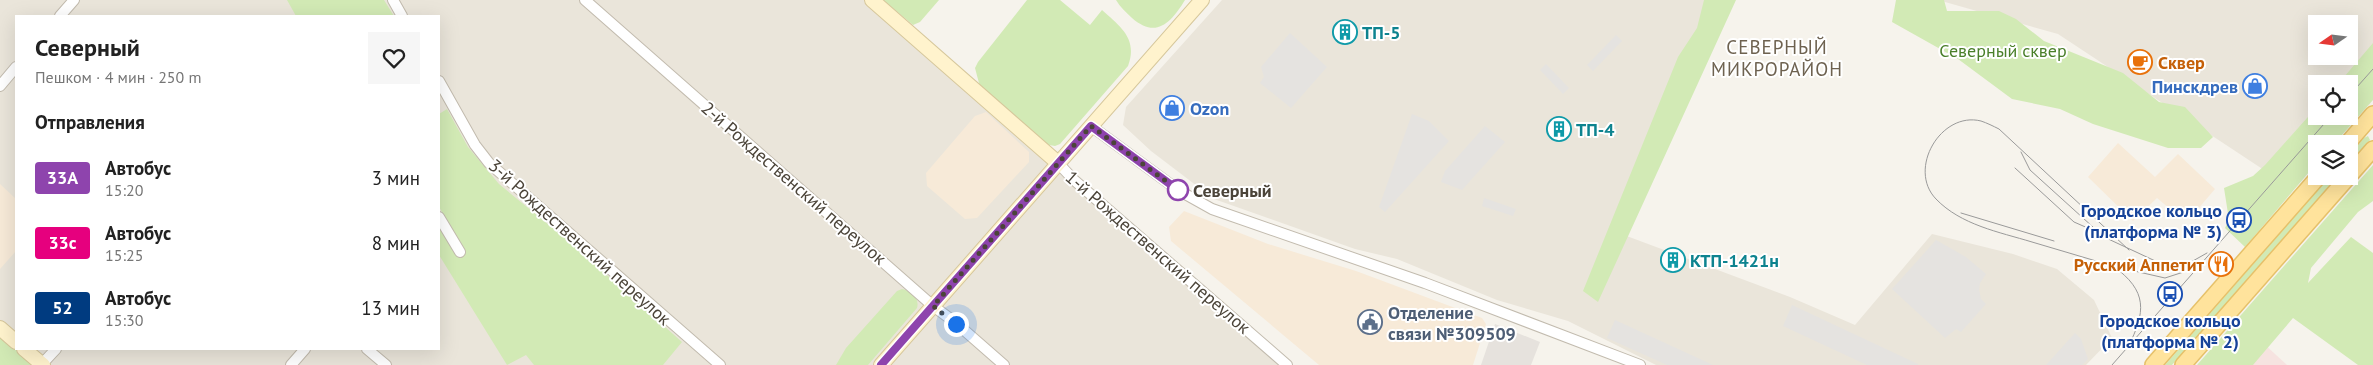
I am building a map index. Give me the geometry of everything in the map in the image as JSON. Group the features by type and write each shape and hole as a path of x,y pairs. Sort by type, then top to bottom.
{"main road":[{"name":"1-й Рождественский переулок","path":"872,0 1058,163"},
{"path":"881,365 1202,0"},
{"path":"2357,135 2371,122"},
{"path":"2182,365 2373,149"},
{"path":"2153,365 2311,185"},
{"path":"0,328 15,341"},
{"path":"25,350 42,365"}],"street":[{"path":"61,15 74,0"},
{"path":"393,0 401,15"},
{"name":"2-й Рождественский переулок","path":"585,0 933,306 1004,365"},
{"path":"1,83 15,68"},
{"name":"3-й Рождественский переулок","path":"440,83 475,145 489,163 720,365"},
{"path":"1091,126 1178,190 1212,209 1425,283 1640,365"},
{"name":"1-й Рождественский переулок","path":"1058,163 1074,180 1287,365"},
{"path":"440,219 460,252"},
{"path":"42,365 55,350"},
{"path":"291,365 304,350"},
{"path":"368,350 386,365"}],"shaded area":[{"path":"0,0 869,0 1083,182 1290,365 0,365"},
{"name":"СЕВЕРНЫЙ МИКРОРАЙОН","path":"1222,0 1732,0 1616,232 1790,297 1855,325 1932,234 2013,254 2057,269 2094,300 2112,338 2086,365 1656,365 1568,321 1497,300 1397,259 1355,249 1214,199 1151,151 1123,125 1126,107"},
{"path":"1938,0 2373,0 2373,53 2353,75 2308,75 2308,125 2267,172 2058,34"},
{"path":"1290,33 1327,67 1291,108 1260,83 1264,77 1261,67"},
{"path":"1616,35 1622,41 1593,71 1587,65"},
{"path":"1546,64 1569,88 1563,94 1540,70"},
{"path":"986,112 1029,152 1029,162 977,218 965,219 927,186 926,173 975,116"},
{"path":"1412,114 1429,121 1449,141 1385,212 1379,207"},
{"path":"1485,126 1505,142 1462,190 1441,182 1445,171"},
{"path":"2118,143 2155,177 2178,154 2215,189 2191,217 2182,219 2157,198 2133,221 2088,177"},
{"path":"0,184 15,198 15,252 0,269"},
{"path":"1484,198 1516,209 1513,216 1482,206"},
{"path":"1184,211 1268,244 1356,271 1482,318 1486,324 1473,365 1319,365 1171,241 1169,227"},
{"path":"1936,240 1966,257 1986,274 1980,283 1979,290 1981,299 1986,304 1961,332 1956,329 1945,338 1892,289"},
{"path":"1792,305 1918,365 1867,365 1783,326"},
{"path":"1615,320 1713,365 1667,365 1607,338"},
{"path":"1495,324 1540,342 1531,365 1481,365"},
{"path":"2075,333 2081,339 2088,359 2082,365 2046,365"},
{"path":"2263,343 2287,365 2244,365"}],"green space":[{"path":"287,0 384,0 393,15 295,15"},
{"path":"883,0 939,0 920,22 913,25"},
{"path":"1027,0 1060,0 1090,25 1102,10 1126,34 1131,48 1128,66 1060,144 1055,146 1043,144 980,87 975,68"},
{"path":"1116,0 1185,0 1168,21 1156,28 1148,27 1132,18"},
{"path":"1704,0 1736,0 1598,302 1583,291 1678,57 1697,28"},
{"name":"Северный сквер","path":"1896,0 1944,0 1947,11 1999,11 2016,19 2044,41 2123,73 2159,102 2185,107 2213,137 2201,148 2168,148 2093,124 2060,109 2012,99 1958,59 1892,22"},
{"path":"2373,43 2373,100 2358,117 2358,75 2346,75 2354,65 2358,65 2358,61"},
{"path":"447,109 468,147 499,184 571,243 682,342 663,365 534,365 526,355 507,365 440,257 440,231 449,224 440,209 440,113"},
{"path":"2308,117 2308,125 2351,125 2342,135 2308,135 2308,173 2245,247 2225,228 2229,220 2224,188 2253,176"},
{"path":"2368,136 2370,140 2358,154 2358,145"},
{"path":"2373,165 2373,201 2358,212 2311,268 2308,283 2351,237 2373,253 2373,365 2358,365 2293,318 2253,365 2197,365 2355,185 2358,185 2358,182"},
{"path":"2322,185 2330,185 2172,365 2165,365"},
{"path":"902,289 909,291 916,298 917,308 868,365 836,365 846,348 897,291"},
{"path":"0,336 33,365 0,365"}],"tram line":[{"path":"2358,86 2373,69"},
{"path":"2128,347 2140,313 2138,293 2133,284 2113,266 1981,227 1946,208 1936,199 1928,187 1925,173 1927,158 1933,145 1942,133 1953,125 1966,120 1981,121 1999,129 2129,250"},
{"path":"2112,365 2323,125"},
{"path":"2021,152 2030,170 2104,237 2166,266 2179,266 2207,253"},
{"path":"2015,168 2074,222 2090,229"},
{"path":"1961,213 2054,241"},
{"path":"2121,268 2165,278 2196,268"}],"bus line":[{"name":"33А","path":"881,365 1091,126 1113,140 1178,190"}],"place":[{"name":"ТП-5","path":"1345,32"},
{"name":"Сквер","path":"2140,62"},
{"name":"Пинскдрев","path":"2255,86"},
{"name":"Ozon","path":"1172,108"},
{"name":"ТП-4","path":"1559,129"},
{"name":"Северный","path":"1178,190"},
{"name":"Городское кольцо (платформа № 3)","path":"2239,220"},
{"name":"КТП-1421н","path":"1673,260"},
{"name":"Русский Аппетит","path":"2221,264"},
{"name":"Городское кольцо (платформа № 2)","path":"2170,294"},
{"name":"Отделение связи №309509","path":"1370,322"}],"district":[{"name":"СЕВЕРНЫЙ МИКРОРАЙОН","path":"1777,58"}],"route":[{"path":"956,324 933,306 1091,126 1113,140 1178,190"}]}
